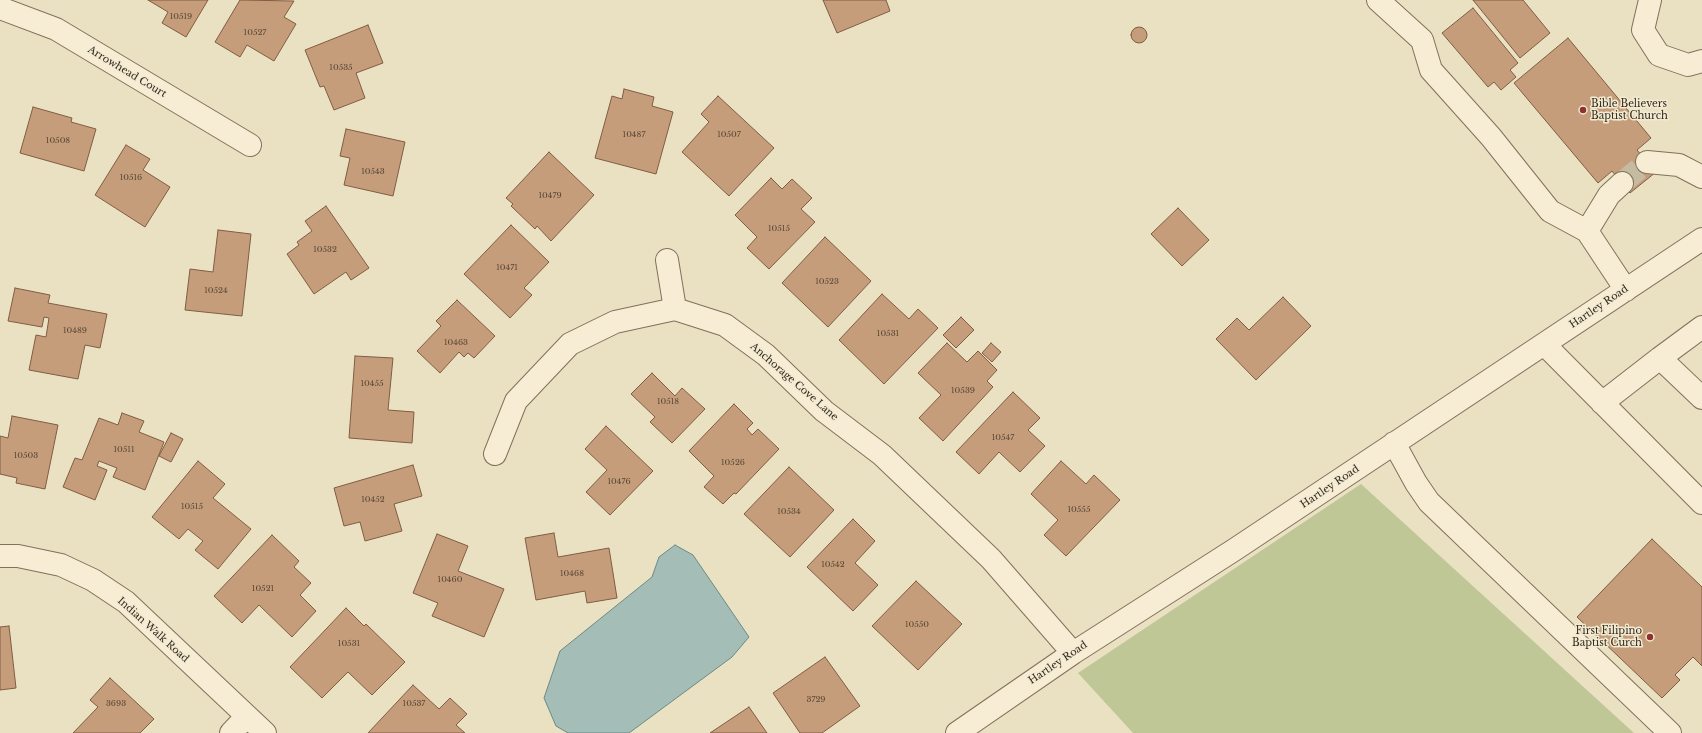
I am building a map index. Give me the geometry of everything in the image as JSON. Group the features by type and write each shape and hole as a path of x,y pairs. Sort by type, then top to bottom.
{"street":[{"path":"1378,0 1422,40 1431,70 1491,137 1550,211 1587,231 1626,290"},
{"path":"1650,0 1643,30 1659,55 1688,65 1702,61"},
{"name":"Arrowhead Court","path":"0,8 56,29 250,146"},
{"path":"1647,162 1679,164 1702,177"},
{"path":"1587,231 1609,195 1622,183"},
{"name":"Hartley Road","path":"957,733 1073,653 1234,550 1702,239"},
{"path":"667,260 675,309"},
{"name":"Anchorage Cove Lane","path":"495,454 516,401 570,344 615,322 675,309 725,325 766,355 824,411 882,455 991,559 1073,653"},
{"path":"1602,403 1702,327"},
{"path":"1544,344 1702,503"},
{"path":"1660,358 1702,398"},
{"path":"1394,443 1416,483 1429,502 1670,733"},
{"name":"Indian Walk Road","path":"0,556 18,556 61,565 93,580 126,602 264,733"},
{"path":"231,733 247,716"}],"green space":[{"path":"1361,484 1634,733 1133,733 1078,673"}],"water":[{"path":"675,545 693,555 749,637 732,657 629,733 568,733 556,726 544,698 560,651 652,577 659,557"}],"building":[{"path":"148,0 208,0 186,37 162,23 168,12"},
{"path":"240,0 294,1 284,17 296,24 274,61 247,45 240,57 215,42"},
{"path":"823,0 886,0 890,11 837,33"},
{"path":"1473,0 1523,0 1550,33 1520,58"},
{"path":"1473,8 1518,63 1510,70 1516,77 1501,90 1494,82 1488,87 1442,33"},
{"path":"368,25 383,63 356,73 365,98 334,110 324,86 320,87 305,50"},
{"path":"1136,27 1142,27 1147,32 1145,41 1142,43 1136,43 1131,38 1131,32"},
{"name":"Bible Believers Baptist Church","path":"1568,38 1651,138 1637,150 1656,172 1630,193 1612,171 1598,183 1514,83"},
{"path":"624,89 654,97 652,106 673,112 656,174 595,158 612,96 622,99"},
{"path":"718,96 774,148 729,196 682,152 709,122 701,114"},
{"path":"33,107 72,118 71,122 96,129 84,171 20,153"},
{"path":"346,129 405,142 393,196 344,185 350,158 340,156"},
{"path":"126,145 150,159 143,170 170,187 145,227 95,195"},
{"path":"549,152 594,195 551,241 537,226 535,229 511,206 513,204 506,198"},
{"path":"771,178 782,189 792,179 812,198 801,209 815,222 769,269 747,248 757,237 735,215"},
{"path":"326,206 369,268 351,280 346,272 314,294 287,254 299,245 297,242 312,231 305,221"},
{"path":"1178,208 1209,240 1182,266 1151,234"},
{"path":"511,225 549,262 524,288 532,295 510,318 464,274"},
{"path":"218,230 251,234 242,316 185,310 190,269 213,272"},
{"path":"825,237 871,281 828,327 782,283"},
{"path":"15,288 50,295 48,303 107,314 100,348 85,345 78,379 29,370 36,335 46,337 49,318 44,317 42,327 8,321"},
{"path":"882,294 909,319 918,309 938,328 884,384 839,340"},
{"path":"1283,297 1311,326 1256,380 1216,339 1237,318 1249,330"},
{"path":"457,300 495,336 474,358 468,353 464,357 459,352 440,373 417,351 441,326 436,321"},
{"path":"961,317 974,330 956,348 943,335"},
{"path":"947,343 967,362 978,351 997,370 987,381 993,387 943,441 919,418 941,395 918,373"},
{"path":"991,343 1001,352 992,362 982,353"},
{"path":"355,356 393,358 388,410 414,412 412,443 349,438"},
{"path":"652,373 675,396 682,388 705,409 672,443 650,422 655,417 631,394"},
{"path":"1013,392 1040,418 1028,430 1045,446 1020,472 999,452 979,474 956,452"},
{"path":"734,404 753,423 747,429 752,435 758,429 779,449 736,494 734,493 723,504 704,487 714,476 689,451"},
{"path":"122,413 144,421 139,432 164,442 145,490 113,477 117,468 99,461 97,466 107,470 95,500 63,487 75,458 82,460 99,418 118,425"},
{"path":"12,416 58,425 45,489 16,483 17,478 0,474 0,436 8,438"},
{"path":"606,426 653,471 610,515 586,492 607,470 585,449"},
{"path":"171,433 183,439 171,462 159,456"},
{"path":"198,461 225,484 213,498 251,529 218,569 195,550 203,541 188,529 179,539 152,517"},
{"path":"1061,461 1086,484 1094,475 1120,500 1066,556 1044,535 1058,520 1031,494"},
{"path":"413,465 422,496 394,504 402,531 365,541 360,522 344,526 334,488"},
{"path":"789,467 834,510 790,557 744,514"},
{"path":"853,519 875,541 855,563 878,585 853,611 807,567"},
{"path":"554,533 558,557 609,548 617,598 587,603 585,591 536,600 525,538"},
{"path":"437,534 468,546 458,571 504,589 484,637 432,616 438,603 413,593"},
{"path":"272,535 299,561 294,567 311,583 300,595 316,611 292,637 259,605 242,623 214,596"},
{"name":"First Filipino Baptist Curch","path":"1652,539 1702,587 1702,666 1693,657 1675,675 1680,680 1662,698 1577,617"},
{"path":"916,581 962,624 918,670 872,626"},
{"path":"346,608 364,626 366,624 405,662 372,695 348,672 322,698 290,667"},
{"path":"9,626 16,688 0,690 0,627"},
{"path":"825,657 860,706 822,733 800,733 773,693"},
{"path":"110,678 154,719 140,733 73,733 98,707 90,700"},
{"path":"413,685 439,709 450,698 467,714 456,725 465,733 368,733"},
{"path":"749,707 767,733 710,733"}],"tunnel":[{"path":"1622,183 1647,162"}],"place":[{"name":"Bible Believers Baptist Church","path":"1583,110"},
{"name":"First Filipino Baptist Curch","path":"1650,637"}]}
